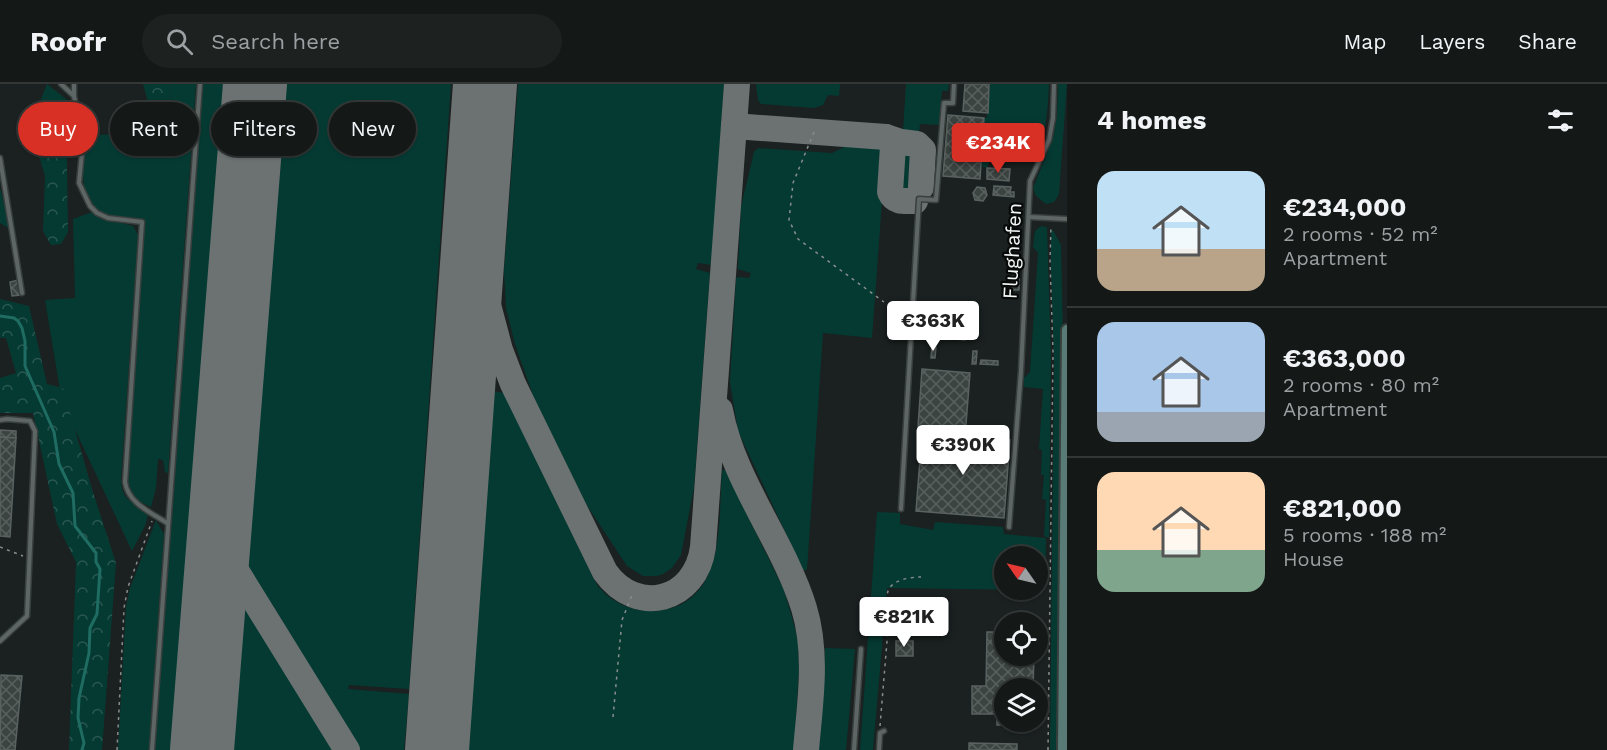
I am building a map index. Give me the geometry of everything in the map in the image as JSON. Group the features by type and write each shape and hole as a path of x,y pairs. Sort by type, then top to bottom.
{"street":[{"path":"1062,750 1067,330"}],"lane":[{"path":"62,84 74,96"},
{"path":"74,84 81,131 82,152 79,183 90,206 97,213 108,218 142,222 125,482 126,492 133,500 168,523"},
{"path":"152,750 200,84"},
{"path":"901,509 919,199 936,200 944,103 953,103 954,84"},
{"name":"Flughafen","path":"1009,527 1020,387 1030,181 1049,140 1053,118 1054,84"},
{"path":"0,158 22,293"},
{"path":"1029,217 1067,219"},
{"path":"0,420 30,421 35,430 27,616 0,641"},
{"path":"854,750 861,649"},
{"path":"879,750 882,732"}],"path":[{"path":"814,132 793,183 789,220 798,239 884,302"},
{"path":"1048,750 1053,352 1051,218"},
{"path":"117,750 124,608 128,587 155,515"},
{"path":"0,547 30,558"},
{"path":"882,732 879,716 891,605 887,600 888,592 896,581 908,577 921,577"},
{"path":"613,717 622,620 632,595"}],"green space":[{"path":"47,84 66,99 66,102 43,102 41,99"},
{"path":"143,84 168,84 171,102 148,102"},
{"path":"168,84 196,84 195,102 171,102"},
{"path":"203,84 451,84 409,689 349,685 348,689 409,694 404,750 155,750"},
{"path":"518,84 724,84 712,265 698,263 696,269 710,273 694,487 681,555 672,568 657,576 643,576 627,566 586,504 534,398 515,344 506,308 504,271"},
{"path":"756,84 840,84 839,96 828,95 823,105 814,108 761,104 758,100"},
{"path":"906,84 949,84 948,91 942,91 939,125 920,124 916,138 909,137 903,131"},
{"path":"990,84 1049,84 1046,123 1034,160 991,158 987,168 981,166 984,118 987,118"},
{"path":"1058,84 1067,84 1059,194 1054,202 1046,204 1036,196 1033,188 1053,138 1057,116"},
{"path":"110,134 110,156 191,156 168,473 165,472 163,460 158,459 156,488 151,507 134,499 127,482 145,220 108,215 97,210 90,202 84,182 83,156 98,156 98,135"},
{"path":"850,144 886,147 872,338 823,333 807,570 803,570 738,431 730,382 736,278 749,278 751,273 738,269 741,207 754,152 758,148 832,153"},
{"path":"914,150 918,155 914,199 900,197 896,192 900,153"},
{"path":"39,156 67,156 68,232 61,244 51,245 43,231 45,176"},
{"path":"0,189 1,191 10,229 0,223"},
{"path":"92,212 99,217 133,226 138,235 121,480 124,493 130,501 148,515 132,551 62,402 45,300 75,298 73,219"},
{"path":"1041,226 1047,227 1051,355 1049,538 1044,536 1046,500 1042,499 1044,475 1041,475 1042,450 1039,449 1043,389 1024,387 1024,378 1030,372 1038,253 1033,247 1035,231"},
{"path":"1053,230 1061,245 1063,336 1060,716 1057,750 1050,750 1054,365 1051,231"},
{"path":"0,299 29,306 47,384 63,388 116,563 102,750 69,750 76,562 57,524 33,413 0,413 0,378 16,373 6,338 0,338"},
{"path":"493,391 504,393 597,585 615,601 630,608 654,611 678,606 695,595 707,578 718,536 722,470 725,470 784,590 798,639 799,669 794,750 468,750"},
{"path":"877,512 900,513 900,524 933,530 935,522 1003,527 1004,534 1046,538 1046,546 994,546 994,589 887,588 873,750 860,750"},
{"path":"156,520 164,534 149,750 118,750 126,607 130,588"},
{"path":"825,648 855,649 846,750 818,750"}],"building":[{"path":"965,84 989,84 988,113 963,111"},
{"path":"948,115 984,118 980,179 943,176"},
{"path":"987,168 1010,169 1009,181 987,179"},
{"path":"994,186 1011,187 1010,192 1014,192 1014,197 993,195"},
{"path":"977,187 985,188 987,195 983,201 975,200 973,193"},
{"path":"1012,276 1019,276 1019,290 1012,290"},
{"path":"19,280 21,295 12,296 10,282"},
{"path":"944,313 960,314 959,323 943,322"},
{"path":"946,332 966,334 965,340 945,338"},
{"path":"932,346 936,347 935,358 931,358"},
{"path":"973,351 977,351 976,364 972,364"},
{"path":"981,360 998,361 998,365 980,364"},
{"path":"922,369 970,373 965,437 940,435 941,428 918,427"},
{"path":"0,430 16,431 16,438 0,437"},
{"path":"922,433 1010,440 1004,518 916,511"},
{"path":"0,437 16,438 10,537 0,536"},
{"path":"987,632 994,632 994,666 1034,666 1033,678 994,678 994,714 972,714 972,686 986,686"},
{"path":"896,641 913,641 913,656 896,656"},
{"path":"1,675 22,676 15,750 0,750"},
{"path":"969,743 1017,744 1017,750 969,750"}],"waterway":[{"path":"0,316 14,318 22,328 25,341 25,366 54,432 59,464 73,493 75,526 96,553 96,562 100,569 97,614 90,628 89,653 79,698 78,718 84,743 82,750"}],"taxiway":[{"path":"477,198 482,273 500,350 513,384 605,572 618,586 633,595 648,598 663,597 677,591 689,580 698,565 703,547 737,84"},
{"path":"734,126 886,137 917,144 923,150 921,187"},
{"path":"886,137 893,146 890,192 897,200 915,201"},
{"path":"720,410 726,436 736,461 784,558 804,608 812,661 806,750"},
{"path":"219,543 347,750"}],"runway":[{"path":"202,750 255,84"},
{"path":"437,750 485,84"}]}
